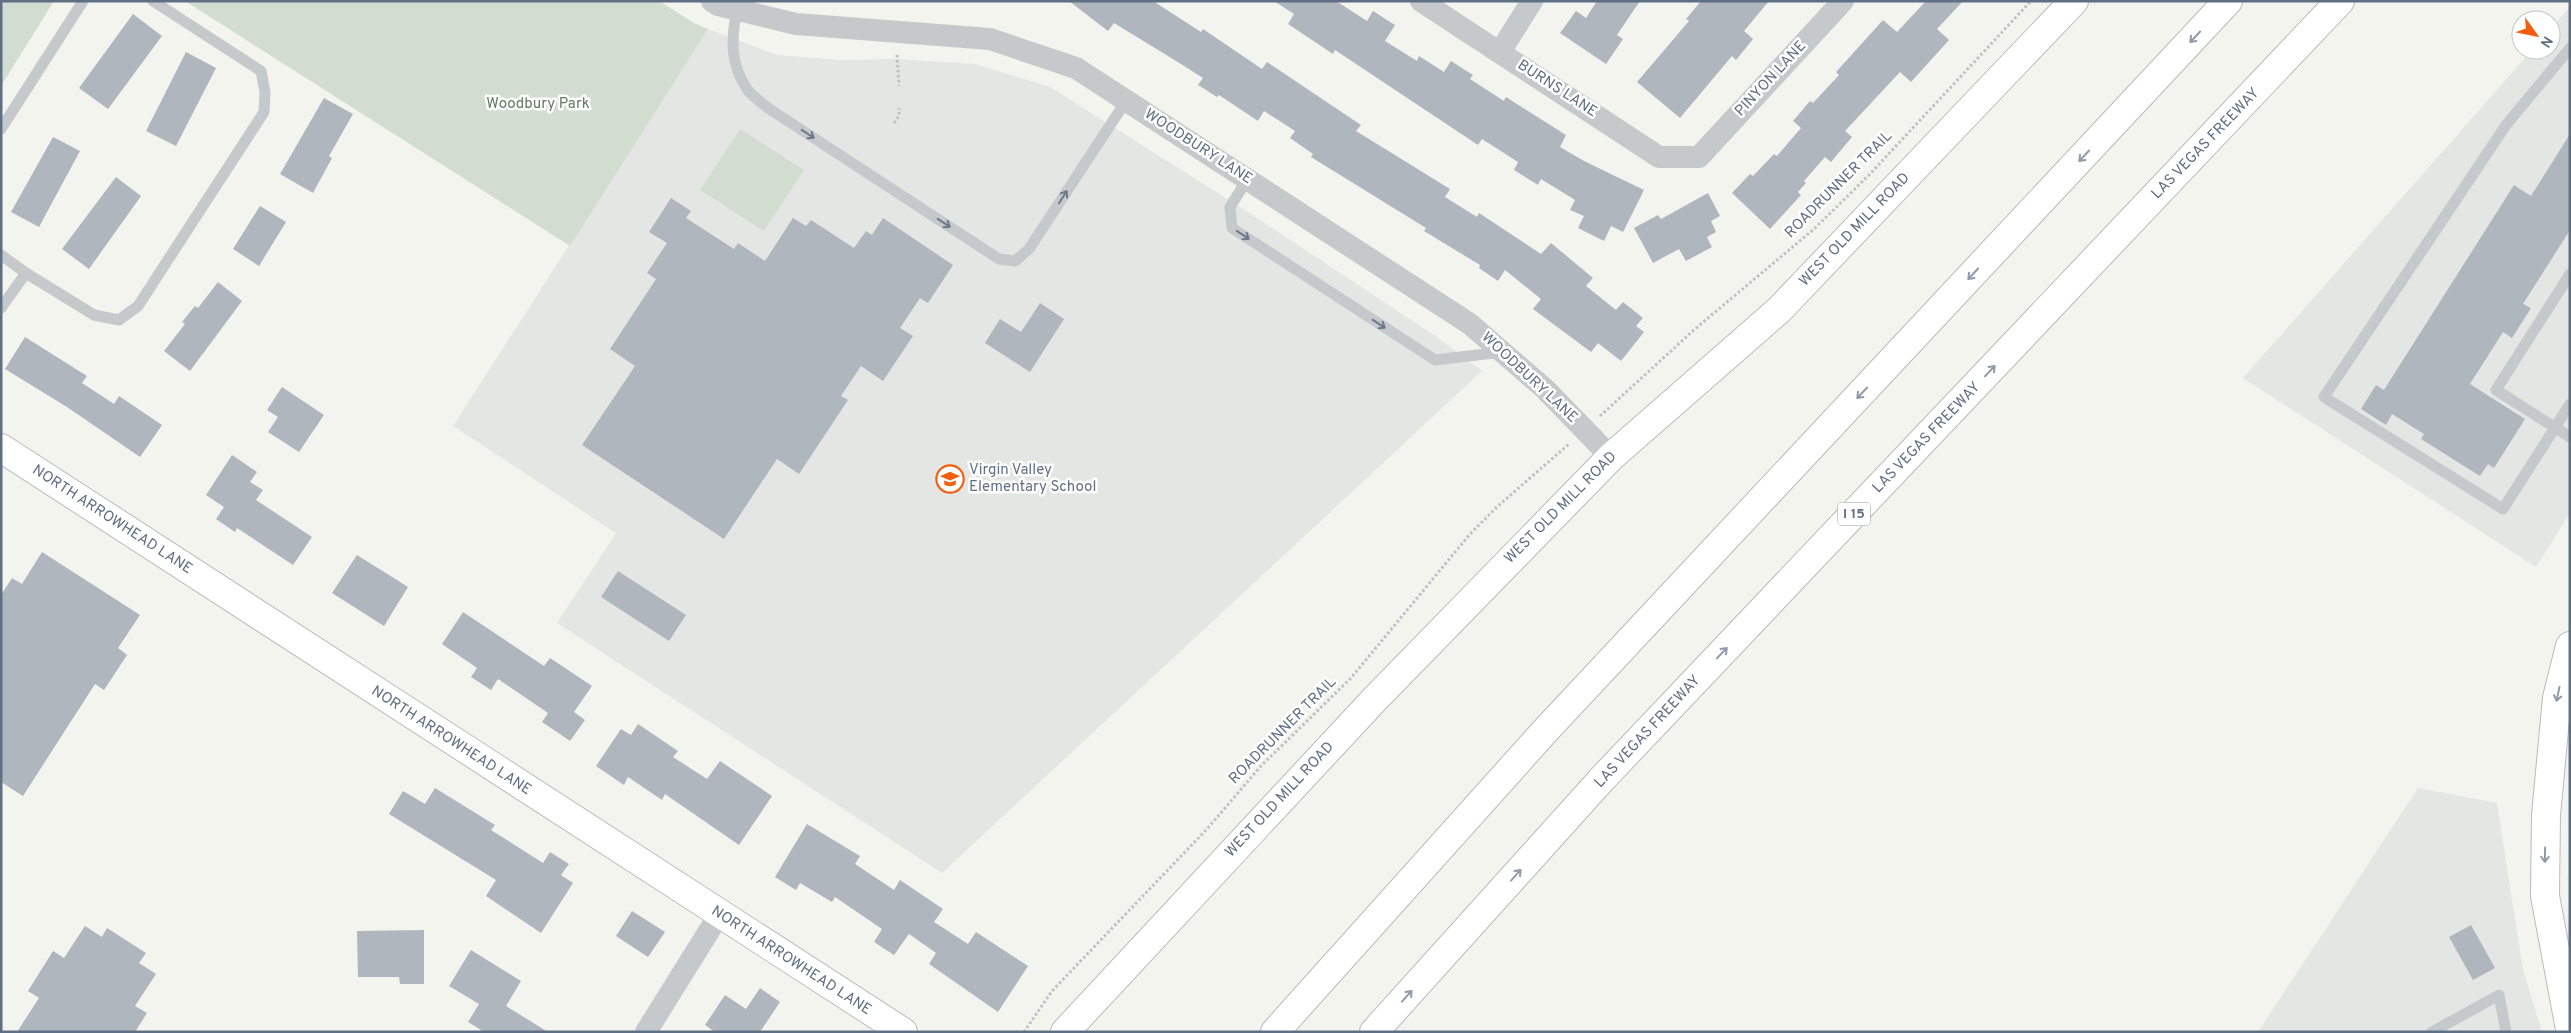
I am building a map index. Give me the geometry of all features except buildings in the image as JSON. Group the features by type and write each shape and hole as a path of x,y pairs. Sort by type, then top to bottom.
{"main road":[{"name":"WEST OLD MILL ROAD","path":"1065,1032 1367,707 1611,457 1779,310 2074,1"},
{"path":"1275,1032 1545,731 2228,1"},
{"name":"LAS VEGAS FREEWAY","path":"1374,1032 1602,779 2340,1"},
{"name":"NORTH ARROWHEAD LANE","path":"1,448 719,915 903,1032"},
{"path":"2570,646 2556,698 2546,815 2544,896 2570,1029"}],"street":[{"name":"WOODBURY LANE","path":"712,1 737,10 796,24 990,39 1076,68 1470,324 1545,389 1611,457"},
{"name":"BURNS LANE","path":"1421,1 1659,157 1699,157"},
{"path":"1500,52 1532,1"},
{"name":"PINYON LANE","path":"1699,157 1843,1"},
{"path":"646,1032 719,915"}],"lane":[{"path":"1,129 83,1"},
{"path":"1,256 94,315 119,320 138,306 264,112 265,92 261,71 153,1"},
{"path":"737,10 732,33 732,54 747,90 768,108 1000,259 1015,261 1029,249 1126,101"},
{"path":"2570,48 2506,125 2324,397 2503,509 2570,404"},
{"path":"1247,180 1230,207 1232,228 1435,360 1502,352"},
{"path":"1,308 26,273"},
{"path":"2570,274 2496,390 2570,437"},
{"path":"2432,1032 2499,995 2506,1032"}],"path":[{"name":"ROADRUNNER TRAIL","path":"1605,411 1696,329 1814,229 1869,175 2031,1"},
{"path":"896,55 899,86"},
{"path":"894,123 899,116 899,108"},
{"name":"ROADRUNNER TRAIL","path":"1024,1032 1052,991 1206,828 1261,766 1351,678 1470,534 1498,506 1563,450"}],"shaded area":[{"path":"2570,7 2570,513 2536,567 2243,378 2523,60 2561,60 2561,17"},
{"name":"Virgin Valley Elementary School","path":"708,29 777,55 841,60 897,59 975,64 1050,87 1248,212 1438,338 1482,371 942,873 557,623 616,533 453,426"},
{"path":"2418,788 2497,803 2523,970 2542,1032 2258,1032"}],"green space":[{"path":"1,1 54,1 1,86"},
{"name":"Woodbury Park","path":"185,1 659,1 694,23 708,29 570,246"},
{"path":"740,129 804,170 764,231 700,190"}],"place":[{"name":"Virgin Valley Elementary School","path":"950,479"}]}
